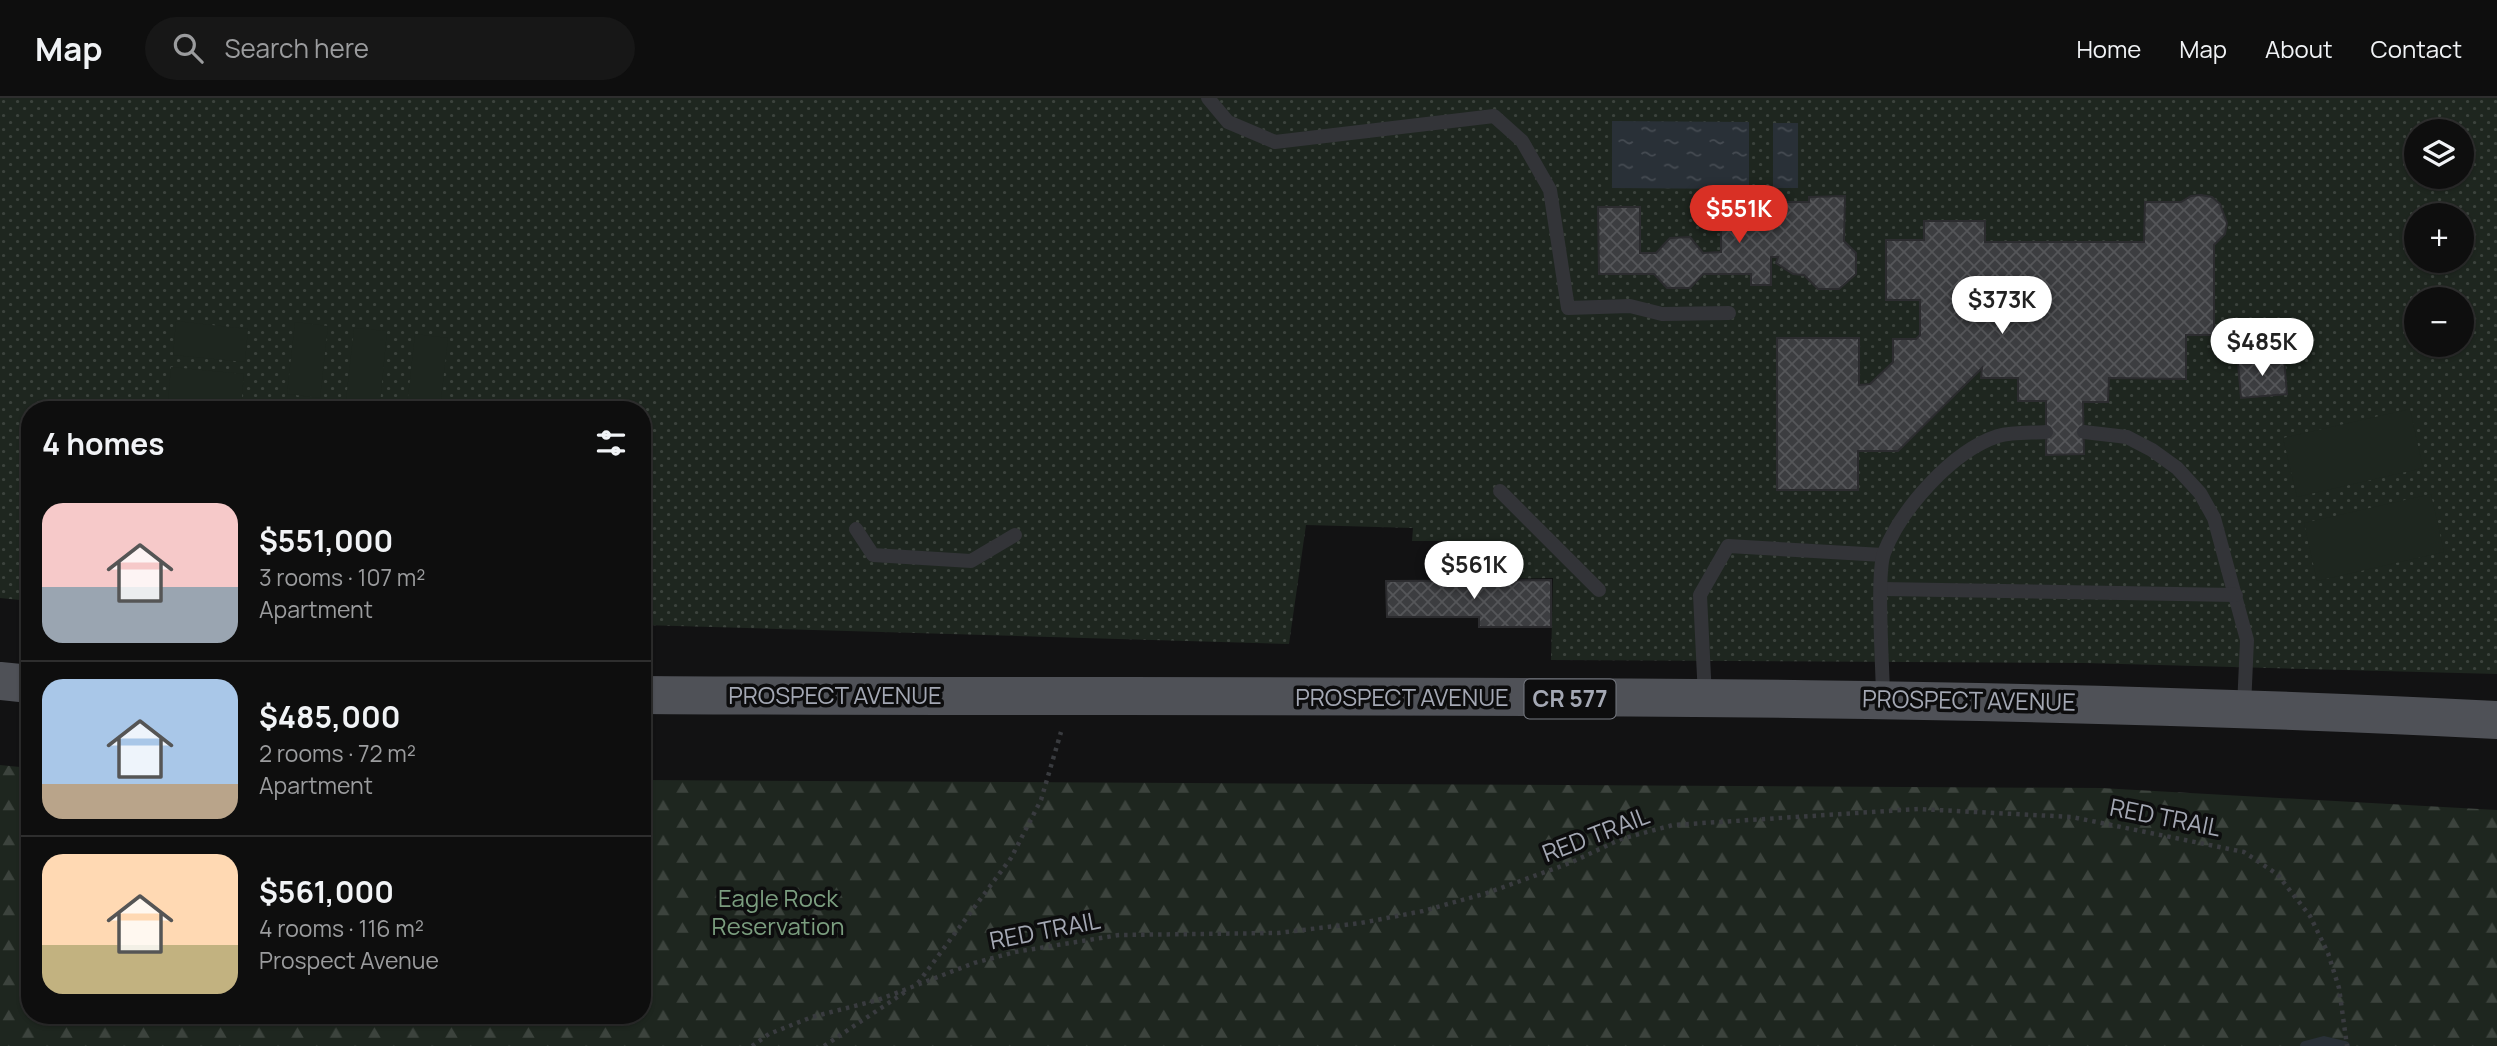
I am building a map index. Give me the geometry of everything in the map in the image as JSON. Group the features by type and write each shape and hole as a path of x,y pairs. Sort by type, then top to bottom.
{"main road":[{"path":"0,681 21,683"},
{"name":"PROSPECT AVENUE","path":"651,695 1883,699 2244,707 2497,720"}],"lane":[{"path":"1208,98 1228,121 1275,142 1494,116 1522,141 1550,190 1568,308 1630,306 1662,314 1729,313"},
{"path":"1883,699 1883,555 1916,502 1940,472 1967,452 1999,436 2046,432"},
{"path":"2084,432 2127,437 2177,468 2200,493 2214,518 2247,640 2244,707"},
{"path":"1500,491 1599,590"},
{"path":"856,529 873,555 971,561 1015,535"},
{"path":"1705,699 1700,595 1728,546 1883,555"},
{"path":"1882,589 2236,595"}],"path":[{"path":"824,1046 918,984 1017,847 1041,800 1070,698"},
{"name":"RED TRAIL","path":"752,1046 769,1034 812,1017 845,1010 1015,952 1119,935 1278,933 1361,923 1423,911 1521,882 1622,839 1673,825 1918,809 2071,817 2244,852 2277,874 2310,916 2328,953 2339,988 2347,1046"}],"green space":[{"path":"0,98 2497,98 2497,674 2084,663 1551,660 1553,578 1485,579 1484,541 1412,541 1413,528 1306,525 1289,644 651,625 651,401 21,401 21,600 0,598"},
{"path":"176,321 248,329 245,362 173,355"},
{"path":"295,322 328,326 320,398 287,394"},
{"path":"354,328 387,331 380,401 346,400"},
{"path":"415,334 448,338 441,401 408,401"},
{"path":"171,367 244,374 242,401 168,401"},
{"path":"2410,409 2423,468 2297,497 2283,438"},
{"path":"2431,494 2444,552 2317,581 2304,523"},
{"name":"Eagle Rock Reservation","path":"0,765 21,767 21,1024 651,1024 651,780 2101,788 2497,810 2497,1046 0,1046"}],"water":[{"path":"1612,121 1749,122 1749,189 1612,188"},
{"path":"1773,123 1798,123 1798,188 1773,188"}],"building":[{"path":"1845,196 1844,241 1856,253 1856,274 1839,289 1818,289 1804,275 1793,274 1776,263 1778,257 1771,257 1771,285 1751,285 1751,274 1703,274 1690,288 1667,288 1654,274 1599,274 1598,207 1640,207 1640,253 1656,253 1670,238 1690,237 1703,253 1721,252 1721,209 1756,210 1756,202 1809,202 1809,197"},
{"path":"2191,196 2212,197 2220,204 2227,223 2225,234 2214,245 2214,335 2186,335 2186,379 2109,378 2108,402 2083,402 2084,454 2046,455 2046,401 2018,401 2018,378 1981,378 1982,368 1898,451 1858,451 1858,490 1777,490 1777,338 1859,338 1859,385 1870,384 1893,362 1893,339 1916,339 1920,335 1920,300 1886,300 1886,240 1924,240 1924,221 1985,221 1985,242 2144,242 2145,202 2181,202"},
{"path":"2284,359 2287,394 2241,398 2238,363"},
{"path":"1551,580 1551,627 1479,627 1479,617 1387,617 1386,581"}],"waterway":[{"path":"2305,1046 2324,1041 2345,1046"}]}
